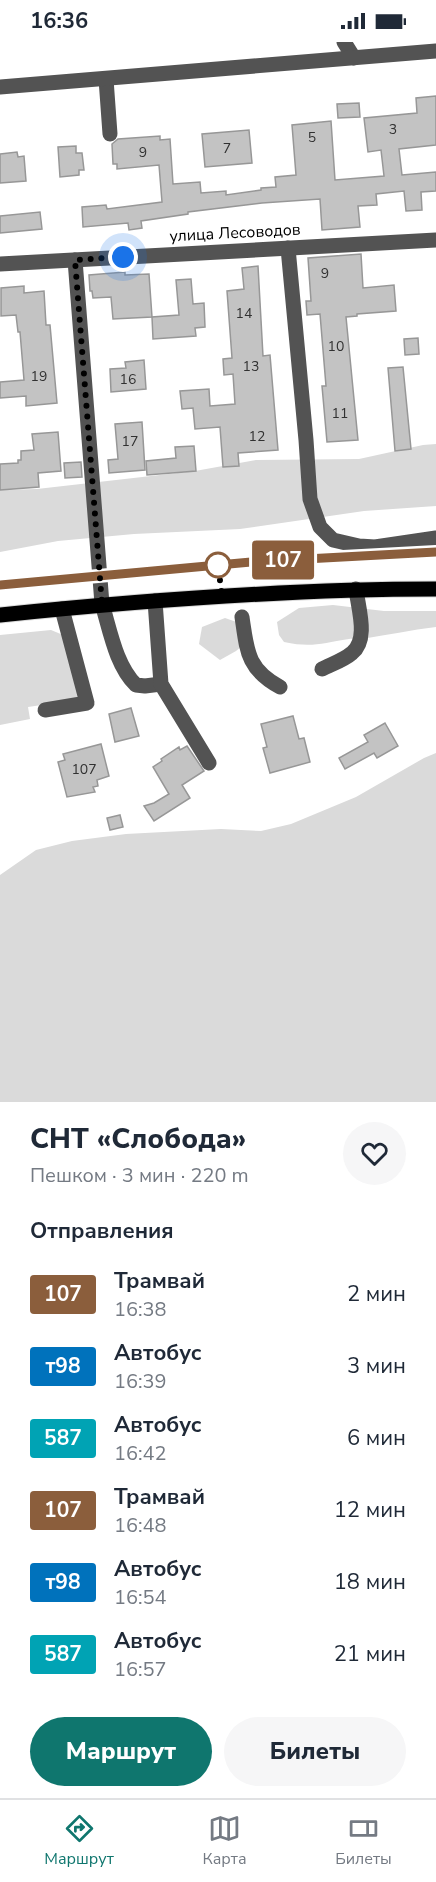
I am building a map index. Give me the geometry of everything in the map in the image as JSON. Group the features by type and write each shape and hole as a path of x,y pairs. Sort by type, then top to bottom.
{"main road":[{"path":"0,615 102,604 249,594 356,589 436,589"}],"street":[{"path":"344,42 354,58"},
{"path":"0,87 436,51"},
{"path":"106,79 110,134"},
{"name":"улица Лесоводов","path":"0,264 436,240"},
{"path":"288,249 310,499 320,527 333,540 359,546 375,547 436,538"},
{"path":"75,260 102,604 127,674 136,685 145,687 161,684"},
{"path":"322,669 345,658 359,645 361,636 356,589"},
{"path":"155,601 161,684 209,763"},
{"path":"45,710 87,703 62,609"},
{"path":"242,616 247,651 257,671 280,687"}],"shaded area":[{"path":"436,444 436,506 364,511 240,529 134,534 58,541 0,552 0,490 37,489 195,471 256,460 359,459"},
{"path":"333,605 384,611 436,611 436,627 310,645 284,642 279,635 277,622 299,608"},
{"path":"225,618 251,627 252,638 220,660 199,644 202,627"},
{"path":"51,630 63,635 81,694 76,700 28,707 30,719 0,725 0,635"},
{"path":"436,753 436,1102 0,1102 0,875 36,850 72,841 126,834 221,829 261,831 291,824 356,797"}],"building":[{"path":"436,96 436,145 399,149 402,175 436,172 436,191 421,192 422,210 406,211 404,191 376,194 377,205 358,206 360,227 322,230 320,199 188,212 188,214 141,221 142,228 129,230 128,223 83,227 82,207 106,205 107,209 162,202 159,165 117,169 117,164 113,164 112,144 118,139 160,136 160,140 170,139 173,184 200,182 201,193 226,191 226,195 276,187 275,177 296,175 292,125 331,121 335,180 384,176 381,150 368,152 364,118 417,113 416,98"},
{"path":"359,103 360,117 338,118 337,104"},
{"path":"249,130 252,163 205,167 202,134"},
{"path":"76,146 76,153 82,153 84,170 79,170 79,175 60,177 58,147"},
{"path":"17,152 18,157 24,156 26,181 0,183 0,154"},
{"path":"40,212 42,229 0,233 0,216"},
{"path":"361,254 363,288 394,285 396,311 346,317 358,440 327,442 322,386 326,386 320,314 307,315 306,301 311,301 308,258"},
{"path":"258,266 263,356 270,355 278,450 238,453 239,466 223,467 220,427 195,429 193,408 182,409 180,391 209,389 210,406 235,404 233,374 224,375 223,359 232,358 227,291 244,289 242,268"},
{"path":"125,272 125,275 149,274 152,317 113,319 111,297 93,298 89,275"},
{"path":"191,279 193,304 204,303 205,327 195,328 196,336 153,339 152,317 179,315 176,280"},
{"path":"24,286 24,293 44,291 46,325 50,325 57,403 26,406 26,396 0,398 0,382 24,380 20,332 18,332 16,315 1,316 1,288"},
{"path":"418,338 419,354 405,355 404,339"},
{"path":"144,360 146,389 111,392 110,369 126,368 125,362"},
{"path":"403,367 411,449 395,451 388,368"},
{"path":"142,422 145,470 109,473 108,460 118,459 115,424"},
{"path":"58,432 61,471 38,473 39,487 0,490 0,464 18,463 18,460 21,460 21,451 34,450 32,434"},
{"path":"194,446 196,471 147,475 146,461 176,458 175,447"},
{"path":"81,462 82,477 65,478 64,463"},
{"path":"131,708 139,736 115,742 109,714"},
{"path":"293,716 299,739 304,738 310,762 270,773 263,748 267,747 261,724"},
{"path":"385,723 398,746 377,758 374,753 345,769 339,758 368,742 364,735"},
{"path":"101,744 109,776 97,780 98,786 93,787 95,792 67,797 58,762 65,760 63,754"},
{"path":"187,746 204,771 182,785 190,798 154,821 144,806 169,794 153,767 179,747 180,750"},
{"path":"120,815 123,827 110,830 107,818"}],"tram line":[{"path":"0,585 251,562 436,552"},
{"name":"107","path":"0,585 251,562 436,552"}],"route":[{"path":"123,257 75,260 102,604 222,596 218,565"}]}
